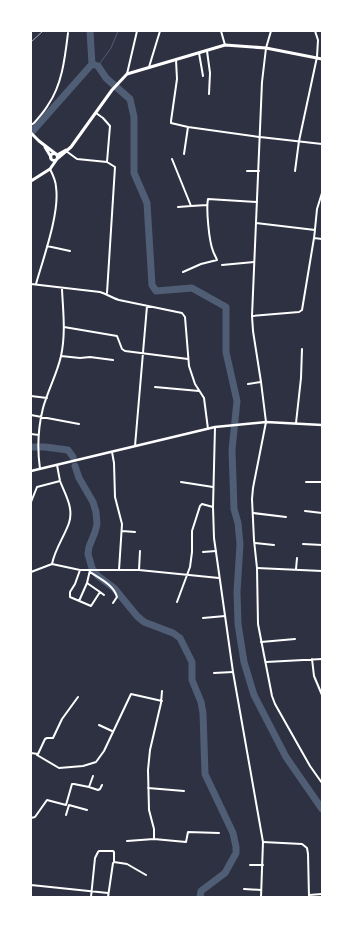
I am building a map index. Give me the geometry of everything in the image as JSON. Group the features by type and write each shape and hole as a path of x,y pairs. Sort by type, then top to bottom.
{"main road":[{"path":"51,158 52,155 57,156 71,147 112,90 127,74 225,45 266,48 322,59"},
{"path":"31,133 57,156"},
{"path":"44,146 51,158 50,169"},
{"path":"51,158 55,160 57,156 71,147"},
{"path":"31,181 50,169 57,156"},
{"path":"31,471 215,427 266,422 322,426"}],"street":[{"path":"127,74 137,31"},
{"path":"149,67 160,31"},
{"path":"221,31 225,45"},
{"path":"271,31 266,48 262,82 252,316 266,422 253,488 258,624 272,696 275,704 310,766 322,783"},
{"path":"296,171 299,141 317,58 318,40 316,31"},
{"path":"31,125 49,104 54,94 64,65 68,33"},
{"path":"207,51 210,73 209,94"},
{"path":"199,53 203,76"},
{"path":"176,60 177,79 171,121 173,124 322,144"},
{"path":"96,112 110,126 107,162"},
{"path":"184,154 188,127"},
{"path":"66,151 80,160 107,162 113,165 115,169 107,293"},
{"path":"172,159 191,206"},
{"path":"36,284 47,246 57,196 56,186 50,169"},
{"path":"247,171 259,171"},
{"path":"252,316 299,312 302,310 314,238 317,209 322,193"},
{"path":"183,272 201,264 217,260 212,248 207,205 209,199 257,202"},
{"path":"178,207 207,205"},
{"path":"256,223 315,230"},
{"path":"314,238 322,239"},
{"path":"47,246 70,251"},
{"path":"222,265 254,262"},
{"path":"31,284 62,289 107,293 111,297 119,300 180,312 184,315 189,366 194,382 204,398 208,429"},
{"path":"40,469 38,444 41,418 61,356 64,328 62,289"},
{"path":"135,446 147,306"},
{"path":"64,328 117,336 123,350 188,359"},
{"path":"296,424 301,378 302,349"},
{"path":"61,356 82,358 90,357 113,360"},
{"path":"248,384 261,382"},
{"path":"155,387 199,391"},
{"path":"31,396 47,398"},
{"path":"31,416 79,424"},
{"path":"215,427 213,507 216,551 233,672 264,842 261,897"},
{"path":"31,434 39,435"},
{"path":"112,452 114,463 115,497 122,524 119,570"},
{"path":"52,564 70,516 68,500 60,481 57,465"},
{"path":"31,502 37,487 60,481"},
{"path":"181,482 213,487"},
{"path":"306,482 322,482"},
{"path":"177,602 192,558 192,531 200,506 202,504 213,507"},
{"path":"305,511 322,513"},
{"path":"253,514 286,517"},
{"path":"122,531 135,532"},
{"path":"255,543 274,545"},
{"path":"303,544 322,545"},
{"path":"139,570 140,551"},
{"path":"203,552 216,551"},
{"path":"296,569 297,558"},
{"path":"31,572 52,564 80,570 139,570 219,578"},
{"path":"257,568 322,571"},
{"path":"80,570 75,584 70,592 70,597 86,605 92,606 100,592"},
{"path":"79,601 87,584 91,570"},
{"path":"91,570 109,585 117,595 112,603"},
{"path":"87,584 104,595"},
{"path":"203,618 224,616"},
{"path":"261,642 295,639"},
{"path":"312,659 314,676 322,695"},
{"path":"266,662 322,659"},
{"path":"214,673 233,672"},
{"path":"154,839 154,829 149,810 148,788 150,750 162,701 162,691"},
{"path":"31,753 59,768 83,766 96,762 104,751 112,731 131,694 162,701"},
{"path":"37,755 40,752 45,739 53,738 62,720 78,697"},
{"path":"99,725 112,731"},
{"path":"89,787 93,776"},
{"path":"66,815 72,784 98,790 102,785"},
{"path":"148,788 184,791"},
{"path":"31,818 35,817 47,800 87,810"},
{"path":"127,841 154,839 186,842 188,832 219,833"},
{"path":"264,842 305,845 308,854 309,896 322,894"},
{"path":"91,897 95,858 98,852 113,851 114,862 108,897"},
{"path":"114,862 127,864 146,875"},
{"path":"250,865 263,865"},
{"path":"31,897 31,884 108,893"},
{"path":"244,889 262,890"}],"waterway":[{"path":"31,133 92,64 90,31"},
{"path":"98,66 111,48 118,31"},
{"path":"92,64 98,66 106,78 130,99 134,117 134,173 147,203 152,285 156,291 192,288 226,307 226,352 237,401 232,450 234,509 238,523 240,544 237,592 238,624 244,662 254,695 286,757 322,809"},
{"path":"31,447 68,450 73,457"},
{"path":"75,466 79,478 93,502 96,512 97,524 88,554 92,568 98,576 114,588 137,616 144,622 173,633 180,638 192,662 192,680 201,702 203,713 205,774 233,833 236,847 236,853 225,873 201,891 200,897"}],"railway":[{"path":"31,42 43,31"}]}
